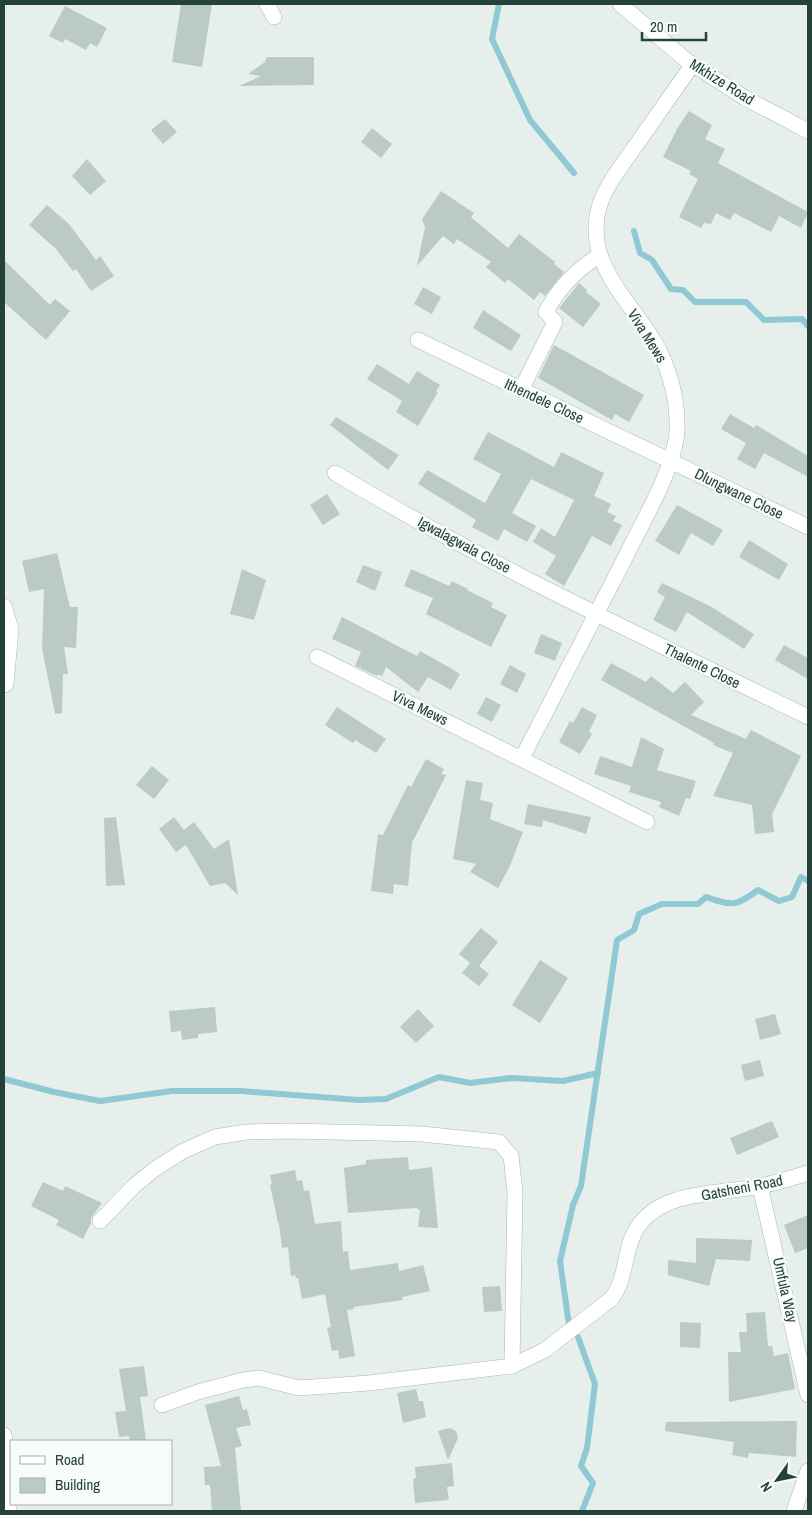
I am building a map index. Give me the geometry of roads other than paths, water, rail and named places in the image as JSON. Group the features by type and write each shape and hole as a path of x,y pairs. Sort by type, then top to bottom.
{"street":[{"path":"266,4 274,17"},
{"name":"Mkhize Road","path":"620,4 693,64 745,98 808,131"},
{"name":"Viva Mews","path":"522,758 596,615 671,461 677,430 670,374 658,348 605,269 596,242 596,221 601,202 614,176 693,64"},
{"path":"521,390 556,322 546,312 555,294 579,268 600,254"},
{"name":"Ithendele Close","path":"418,340 671,461"},
{"name":"Dlungwane Close","path":"671,461 808,527"},
{"name":"Igwalagwala Close","path":"335,473 382,502 596,615"},
{"path":"4,606 11,637 6,684 4,685"},
{"name":"Thalente Close","path":"596,615 808,717"},
{"name":"Viva Mews","path":"317,657 647,822"},
{"path":"100,1221 135,1185 155,1169 183,1151 214,1137 246,1132 290,1131 422,1134 499,1142 511,1156 515,1192 512,1366"},
{"name":"Gatsheni Road","path":"162,1405 198,1392 243,1380 259,1378 299,1388 369,1383 512,1366 545,1350 612,1299 619,1290 634,1232 642,1219 652,1211 676,1200 760,1186 808,1173"},
{"name":"Umfula Way","path":"760,1186 803,1341 808,1394"},
{"path":"4,1435 10,1470 6,1496 9,1511"},
{"path":"794,1511 808,1471"}],"waterway":[{"path":"499,4 492,39 530,120 574,173"},
{"path":"634,231 640,253 652,260 671,289 683,290 695,302 746,302 764,320 802,319 808,326"},
{"path":"569,1325 560,1261 573,1205 581,1186 617,940 634,930 639,914 662,904 698,904 706,897 722,902 734,903 744,900 758,890 779,901 792,897 801,877 808,881"},
{"path":"4,1079 54,1092 100,1101 172,1091 241,1091 359,1100 386,1099 439,1077 470,1083 511,1078 563,1081 598,1073"},
{"path":"578,1337 595,1384 587,1448 581,1466 593,1483 582,1511"}]}
